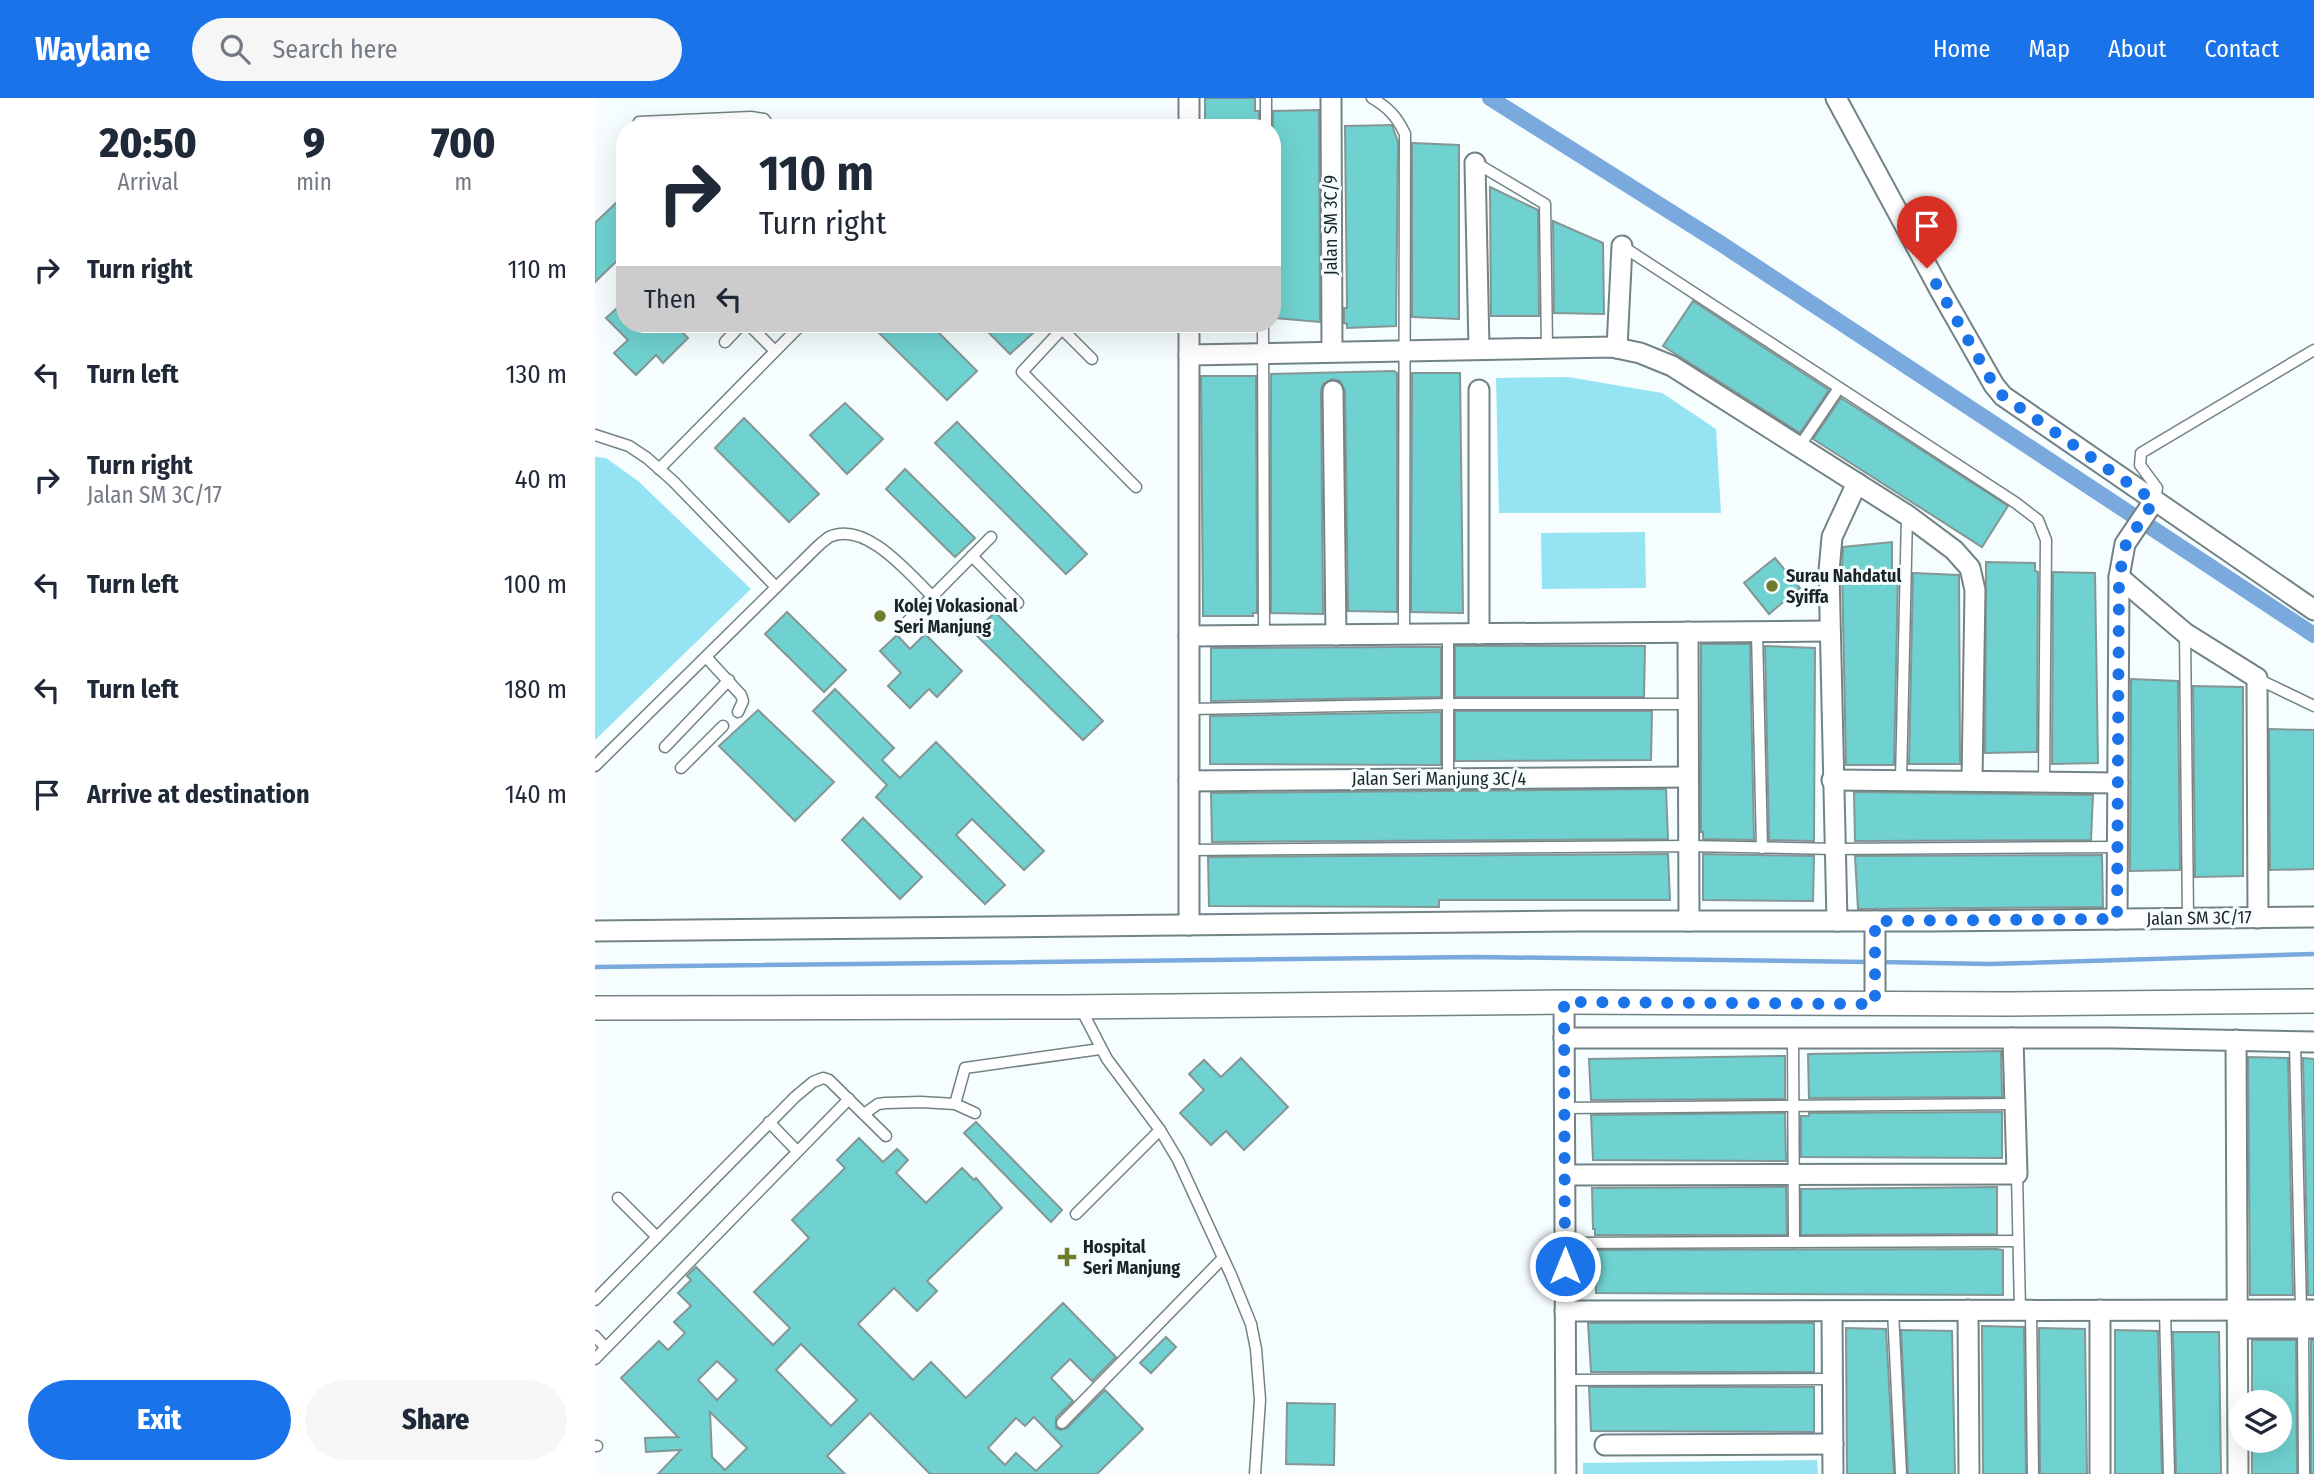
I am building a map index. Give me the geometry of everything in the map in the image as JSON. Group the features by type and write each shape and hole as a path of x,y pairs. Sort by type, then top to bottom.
{"street":[{"path":"1189,98 1189,119"},
{"name":"Jalan SM 3C/9","path":"1331,98 1332,351"},
{"path":"1836,98 1941,292 2003,396 2150,506 2314,610"},
{"path":"1475,163 1479,348"},
{"path":"1618,348 1622,246"},
{"path":"1189,333 1189,925"},
{"path":"1189,355 1479,348 1618,348 1640,353 1672,366 1907,515 1954,550 1970,568 1975,590 1972,780"},
{"path":"1479,390 1479,634"},
{"path":"1333,391 1336,635"},
{"path":"1837,921 1829,571 1832,537 1857,483"},
{"path":"2117,919 2119,577 2126,544 2150,506"},
{"path":"2119,577 2185,633 2257,678 2258,918"},
{"path":"1189,635 1830,631"},
{"path":"1688,632 1689,921"},
{"name":"Jalan Seri Manjung 3C/4","path":"1189,781 1688,777"},
{"path":"1832,780 2118,783"},
{"name":"Jalan SM 3C/17","path":"595,931 2314,917"},
{"path":"1875,921 1875,993"},
{"path":"595,1008 1564,1002 1875,993 2314,1001"},
{"path":"1564,1002 1566,1474"},
{"path":"1564,1038 2013,1038 2304,1042"},
{"path":"1566,1175 2017,1174 2013,1038"},
{"path":"2236,1040 2238,1474"},
{"path":"1968,1310 1969,1474"},
{"path":"2099,1310 2101,1474"},
{"path":"1565,1311 2165,1310 2238,1319 2308,1319"},
{"path":"1832,1311 1833,1474"},
{"path":"1605,1446 1833,1444"}],"lane":[{"path":"1266,98 1266,119"},
{"path":"1373,98 1398,118 1405,135 1404,634"},
{"path":"1475,163 1545,204 1547,347"},
{"path":"1622,246 2038,520 2046,540 2044,782"},
{"path":"725,342 734,333"},
{"path":"757,333 775,351"},
{"path":"659,469 793,333"},
{"path":"1054,333 1022,372 1136,487"},
{"path":"1067,333 1092,359"},
{"path":"1263,333 1264,635"},
{"path":"2150,506 2157,495 2157,488 2140,465 2141,453 2314,350"},
{"path":"1799,447 1839,388"},
{"path":"595,435 629,446 659,469 776,587"},
{"path":"1901,780 1907,515"},
{"path":"595,766 830,537 847,534 867,539 890,556 932,596"},
{"path":"904,625 991,537"},
{"path":"972,556 1018,603"},
{"path":"1757,632 1762,848"},
{"path":"2185,633 2188,918"},
{"path":"1448,634 1448,779"},
{"path":"706,657 729,680 743,701 738,712"},
{"path":"2257,678 2314,706"},
{"path":"665,747 729,680"},
{"path":"1189,709 1688,704"},
{"path":"681,768 723,726"},
{"path":"1189,850 1689,846 1835,849 2117,847"},
{"path":"1080,1007 1101,1049 1160,1130 1178,1160 1251,1324 1260,1400 1255,1474"},
{"path":"1793,1038 1794,1242"},
{"path":"2304,1042 2308,1319 2304,1474"},
{"path":"955,1104 965,1068 1101,1049"},
{"path":"595,1300 769,1122 813,1082 823,1078 829,1080 886,1136"},
{"path":"595,1359 849,1100"},
{"path":"864,1114 878,1104 886,1103 955,1104 975,1113"},
{"path":"1565,1108 2015,1104"},
{"path":"769,1122 797,1151"},
{"path":"1076,1214 1160,1130"},
{"path":"2017,1174 2018,1241 2025,1310 2033,1474"},
{"path":"618,1198 657,1237"},
{"path":"1565,1244 2018,1241"},
{"path":"1062,1423 1223,1258"},
{"path":"2165,1310 2169,1474"},
{"path":"1893,1311 1901,1474"},
{"path":"595,1336 605,1347"},
{"path":"1565,1380 1832,1379"}],"shaded area":[{"path":"1568,377 1662,393 1716,429 1721,513 1499,513 1496,378"},
{"path":"595,457 606,458 638,481 751,589 595,740"},
{"path":"1645,532 1646,588 1542,589 1541,533"},
{"path":"1817,1460 1818,1474 1583,1474 1583,1463"}],"building":[{"path":"1205,98 1255,98 1255,111 1259,111 1259,119 1205,119"},
{"path":"1319,110 1320,322 1281,319 1281,119 1273,119 1273,111"},
{"path":"1392,125 1398,142 1396,326 1347,328 1344,323 1344,308 1347,308 1345,126"},
{"path":"1412,143 1459,145 1459,319 1412,317"},
{"path":"1490,187 1538,210 1539,316 1491,316"},
{"path":"616,203 616,262 595,282 595,223"},
{"path":"1553,221 1603,243 1604,314 1554,313"},
{"path":"1693,301 1829,390 1800,433 1663,346"},
{"path":"616,309 616,328 606,318"},
{"path":"621,333 683,333 688,338 663,363 656,355 636,375 614,353 628,340"},
{"path":"879,333 939,333 977,371 947,400"},
{"path":"989,333 1033,333 1010,354"},
{"path":"1397,373 1397,612 1348,611 1345,391 1340,381 1332,379 1323,384 1321,391 1323,614 1271,613 1271,374"},
{"path":"1412,373 1460,373 1463,613 1411,612"},
{"path":"1201,376 1256,376 1257,613 1253,613 1253,616 1203,616"},
{"path":"1841,398 2008,506 1982,547 1813,439"},
{"path":"845,403 883,439 847,474 810,435"},
{"path":"744,418 819,494 789,522 715,448"},
{"path":"957,422 1087,554 1066,574 935,443"},
{"path":"905,469 975,538 955,557 886,489"},
{"path":"1892,542 1892,572 1898,573 1894,765 1846,765 1843,547"},
{"name":"Surau Nahdatul Syiffa","path":"1775,558 1800,588 1769,614 1744,583"},
{"path":"1986,562 2035,563 2035,571 2038,572 2037,752 1985,753"},
{"path":"2053,572 2095,573 2098,763 2052,764"},
{"path":"1913,573 1959,575 1960,764 1909,764"},
{"path":"787,612 846,670 824,692 765,634"},
{"path":"995,612 1103,721 1083,740 974,633"},
{"path":"925,634 962,671 937,697 929,689 910,708 888,686 901,673 880,651 897,635 910,649"},
{"path":"1701,644 1750,644 1754,840 1703,839 1701,832"},
{"path":"1455,646 1645,646 1644,697 1455,697"},
{"path":"1765,646 1815,648 1814,841 1769,840"},
{"path":"1441,647 1441,697 1211,701 1211,648"},
{"path":"2131,679 2178,681 2180,870 2130,871"},
{"path":"2193,686 2243,687 2243,876 2195,877"},
{"path":"835,689 894,748 882,760 900,778 936,742 1044,851 1024,870 972,819 956,835 1005,885 985,904 876,797 887,785 813,711"},
{"path":"758,710 834,782 795,821 719,746"},
{"path":"1455,711 1652,711 1651,760 1455,761"},
{"path":"1441,712 1441,765 1210,764 1210,716"},
{"path":"2269,729 2314,730 2314,869 2270,870"},
{"path":"1666,789 1668,839 1212,842 1211,793"},
{"path":"1854,792 2093,795 2091,840 1855,841"},
{"path":"863,818 922,877 900,899 842,840"},
{"path":"1668,854 1670,900 1439,900 1439,907 1209,906 1208,857"},
{"path":"1703,854 1814,856 1813,901 1703,900"},
{"path":"2102,855 2103,907 1858,909 1855,856"},
{"path":"2001,1051 2002,1097 1809,1098 1808,1054"},
{"path":"1785,1056 1785,1099 1591,1100 1589,1059"},
{"path":"2248,1057 2288,1058 2293,1295 2250,1295"},
{"path":"1241,1058 1288,1107 1244,1150 1226,1131 1211,1145 1180,1113 1204,1090 1189,1074 1204,1060 1221,1077"},
{"path":"2303,1058 2314,1059 2314,1295 2308,1295"},
{"path":"2002,1112 2002,1158 1801,1157 1801,1116 1809,1116 1809,1113"},
{"path":"1785,1113 1786,1161 1593,1160 1591,1115"},
{"path":"976,1122 1062,1210 1051,1222 964,1133"},
{"path":"859,1138 883,1162 897,1149 908,1160 896,1173 926,1203 962,1168 974,1180 976,1178 1002,1208 927,1281 937,1291 917,1311 894,1288 858,1324 913,1380 931,1362 966,1398 1063,1303 1116,1357 1092,1381 1070,1359 1051,1378 1073,1401 1056,1418 1056,1428 1067,1428 1105,1390 1143,1429 1097,1474 930,1474 870,1413 827,1456 845,1474 658,1474 681,1450 646,1452 645,1438 678,1437 621,1378 659,1341 668,1350 685,1333 674,1322 691,1306 678,1293 691,1280 687,1276 696,1267 773,1345 790,1328 754,1292 809,1238 792,1220 845,1168 837,1160","holes":["801,1344 857,1400 831,1426 776,1370","717,1361 737,1380 717,1400 698,1380","710,1412 747,1448 725,1470 712,1457","1034,1417 1062,1446 1036,1471 1016,1453 1005,1465 988,1448 1016,1418 1025,1426"]},
{"path":"1786,1187 1787,1235 1595,1235 1593,1229 1592,1188"},
{"path":"1997,1187 1997,1234 1801,1235 1801,1189"},
{"path":"1595,1250 2003,1250 2003,1295 1596,1293"},
{"path":"1588,1323 1814,1323 1814,1372 1591,1372"},
{"path":"1982,1326 2024,1327 2026,1474 1983,1474"},
{"path":"1846,1328 1886,1329 1894,1474 1847,1474"},
{"path":"2039,1328 2085,1329 2087,1474 2040,1474"},
{"path":"1901,1330 1952,1331 1955,1474 1908,1474"},
{"path":"2115,1330 2158,1331 2162,1474 2115,1474"},
{"path":"2173,1332 2219,1332 2221,1474 2176,1474"},
{"path":"1166,1337 1176,1347 1151,1373 1140,1363"},
{"path":"2252,1340 2296,1340 2297,1474 2252,1474 2252,1453 2292,1453 2292,1390 2252,1390"},
{"path":"2311,1340 2314,1340 2314,1474 2311,1474"},
{"path":"1589,1387 1814,1387 1814,1432 1591,1431"},
{"path":"1287,1403 1335,1404 1334,1465 1286,1464"}],"waterway":[{"path":"1490,98 1720,243 2314,635"},
{"path":"1880,962 1990,964 2314,954"},
{"path":"595,967 1477,957 1868,962"}],"place":[{"name":"Surau Nahdatul Syiffa","path":"1772,586"},
{"name":"Kolej Vokasional Seri Manjung","path":"880,616"},
{"name":"Hospital Seri Manjung","path":"1067,1257"}],"route":[{"path":"1565,1266 1564,1002 1875,1004 1875,921 2117,919 2119,577 2126,544 2154,501 2003,396 1994,385 1927,268"}]}
